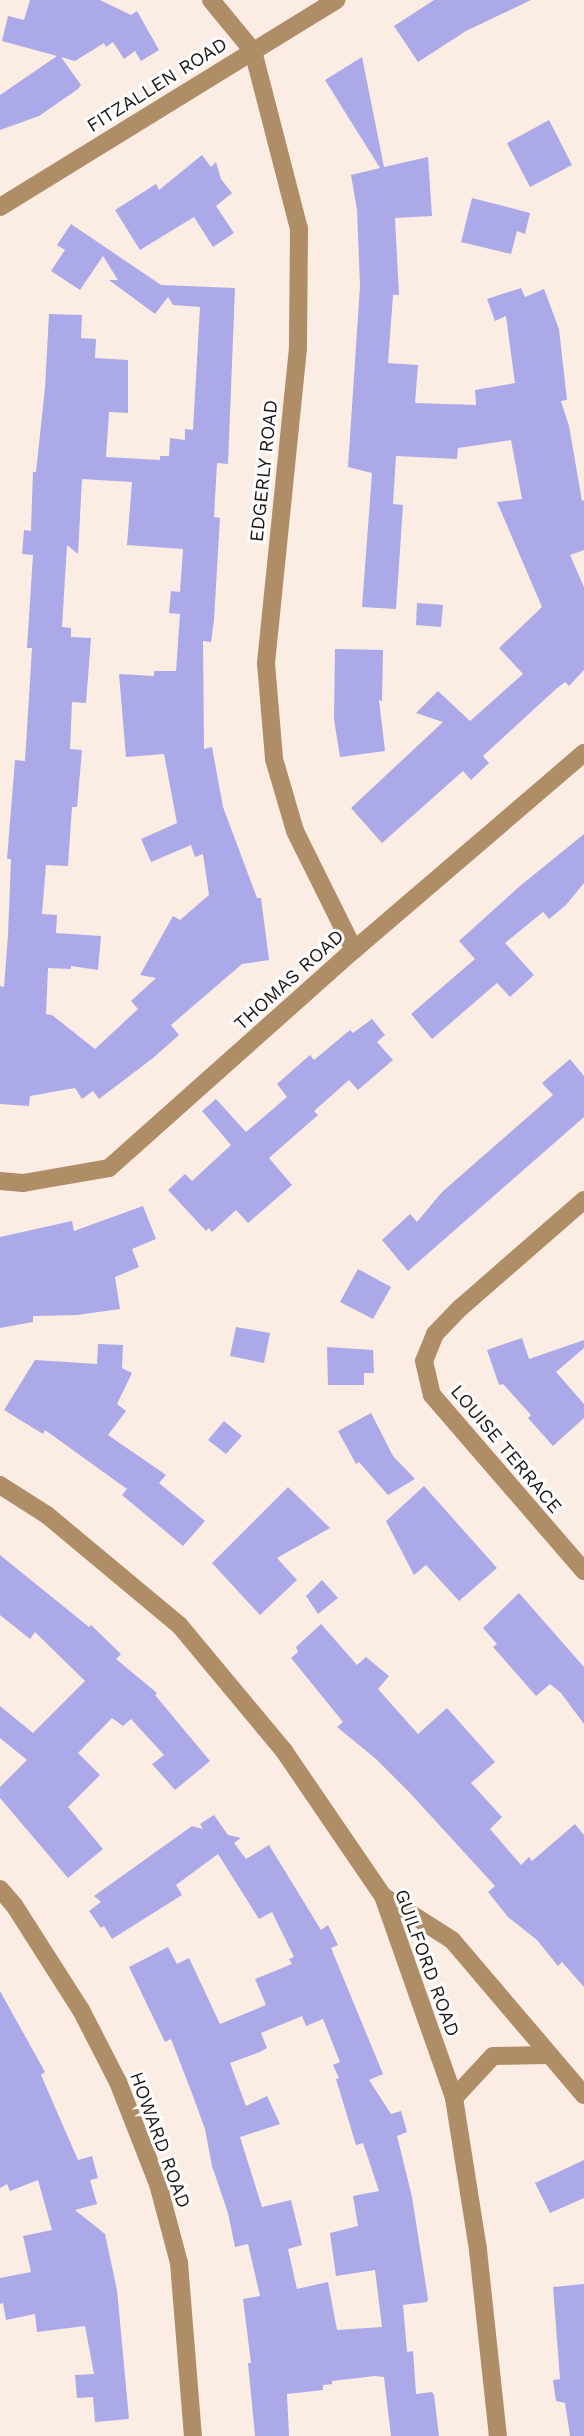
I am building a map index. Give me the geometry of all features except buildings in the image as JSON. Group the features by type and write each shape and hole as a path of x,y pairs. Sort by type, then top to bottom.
{"street":[{"name":"EDGERLY ROAD","path":"211,0 253,51 299,229 298,348 265,663 274,759 295,831 354,950"},
{"name":"FITZALLEN ROAD","path":"0,207 337,0"},
{"name":"THOMAS ROAD","path":"0,1181 23,1182 109,1168 354,950 584,753"},
{"name":"LOUISE TERRACE","path":"584,1200 460,1308 435,1334 424,1361 432,1395 584,1571"},
{"name":"GUILFORD ROAD","path":"0,1485 47,1515 180,1626 284,1751 383,1896 454,2098 478,2250 498,2436"},
{"name":"HOWARD ROAD","path":"0,1889 14,1905 81,2010 118,2082 158,2184 179,2263 192,2436"},
{"path":"383,1896 452,1940 584,2095"},
{"path":"454,2098 493,2056 548,2055"}]}
